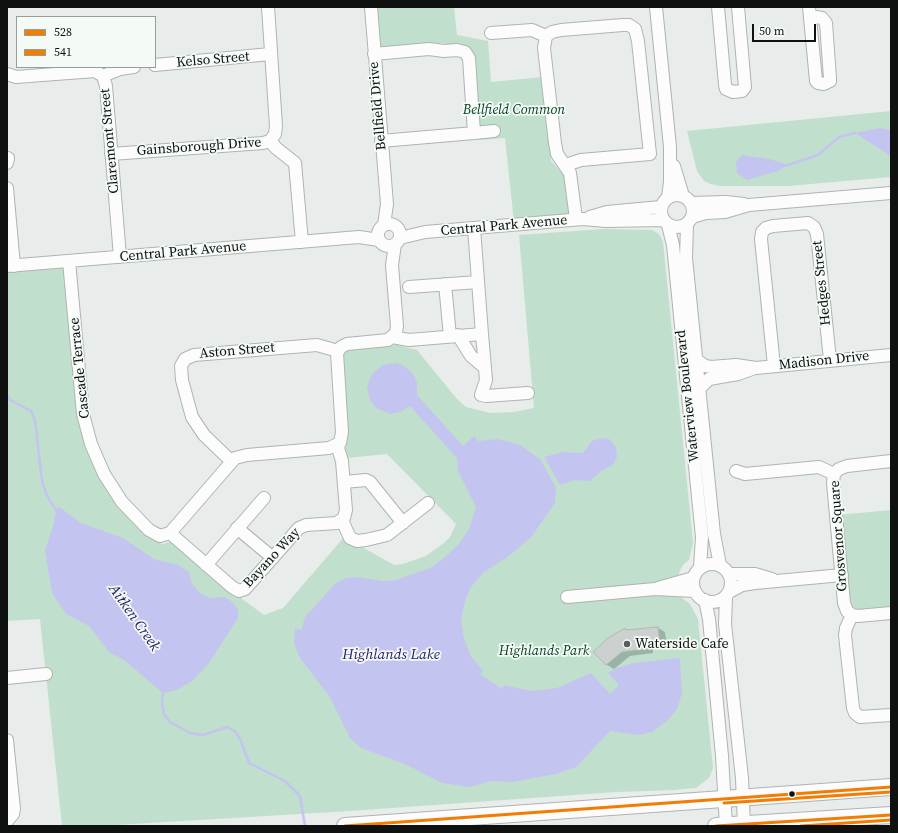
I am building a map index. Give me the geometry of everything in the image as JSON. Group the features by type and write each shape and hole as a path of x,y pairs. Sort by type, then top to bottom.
{"main road":[{"path":"345,826 891,787"},
{"path":"716,826 891,815"}],"street":[{"name":"Gainsborough Drive","path":"111,154 263,143 270,141 275,134 276,126 268,7"},
{"name":"Bellfield Drive","path":"371,7 389,234"},
{"path":"656,7 670,147 670,182 660,214 666,223 678,228 706,213 725,212 749,205 891,193"},
{"path":"718,7 725,85 726,89 733,92 742,90 745,87 738,7"},
{"path":"809,12 822,18 826,23 830,81 824,84 816,81 809,12"},
{"path":"566,165 581,160 650,154 638,41 635,29 629,25 561,30 552,32 546,36 544,48 554,143 557,154 566,165 572,178 580,219"},
{"path":"720,28 740,26"},
{"path":"491,33 532,30 546,36"},
{"path":"374,54 429,50 461,50 465,52 469,58 474,133"},
{"name":"Kelso Street","path":"156,65 270,54"},
{"path":"102,76 127,68"},
{"name":"Claremont Street","path":"7,74 16,77 95,71 102,76 106,86 120,257"},
{"path":"382,141 494,132"},
{"path":"270,141 276,148 295,163 302,242"},
{"path":"670,147 687,199 693,210 690,221"},
{"path":"7,188 10,266"},
{"path":"664,202 672,195 687,199 749,205"},
{"name":"Central Park Avenue","path":"580,219 607,212 664,202"},
{"name":"Central Park Avenue","path":"10,266 580,219 666,223"},
{"name":"Waterview Boulevard","path":"690,221 686,258 714,534 720,565"},
{"name":"Waterview Boulevard","path":"666,223 673,245 701,529 702,545 700,568"},
{"name":"Hedges Street","path":"774,366 761,239 762,232 766,228 778,225 808,223 814,227 817,234 830,360"},
{"path":"474,228 485,368 485,384 481,395 528,393"},
{"path":"389,234 397,326 392,337"},
{"name":"Cascade Terrace","path":"69,261 83,414 95,455 112,488 135,516 157,535 164,536 170,533"},
{"path":"409,287 478,282"},
{"path":"445,284 454,336 471,356 485,368"},
{"path":"170,533 231,461 244,455 329,448 340,443 342,436 336,362 338,350 347,344 384,341 392,337 409,340 482,334"},
{"name":"Aston Street","path":"231,461 204,435 192,417 182,380 181,366 184,359 194,355 317,345 338,350"},
{"name":"Madison Drive","path":"699,389 709,379 738,374 756,368 891,354"},
{"name":"Madison Drive","path":"697,360 705,366 711,367 736,365 756,368"},
{"path":"337,445 342,461 346,510 342,520 347,534 357,541 387,535 428,503"},
{"name":"Grosvenor Square","path":"852,616 847,611 844,603 833,483 834,474 839,469 847,466 891,461"},
{"path":"736,471 745,474 819,467 834,474"},
{"path":"344,482 366,480 370,482 403,522"},
{"path":"206,565 264,498"},
{"name":"Bayano Way","path":"170,533 232,587 242,591 248,587 301,526 337,523 342,520"},
{"path":"237,528 273,558"},
{"path":"695,591 693,578 700,568 710,564 720,565 730,574 732,586 728,594 725,624 743,797 744,825"},
{"path":"730,574 755,574 779,581"},
{"path":"567,597 655,589 695,591 705,600 716,602 742,585 842,575"},
{"path":"655,589 680,580 693,578"},
{"path":"705,600 710,627 722,756 726,826"},
{"path":"891,613 852,616 846,628 845,635 853,708 855,713 860,717 891,716"},
{"path":"7,678 46,674"},
{"path":"7,740 14,809 13,814 7,821"}],"green space":[{"name":"Bellfield Common","path":"374,7 454,7 457,35 488,41 491,82 543,77 551,161 564,175 571,210 564,217 514,222 505,138 479,140 473,58 444,47 444,43 379,49"},
{"path":"891,111 891,177 788,186 719,186 704,181 697,171 687,131"},
{"name":"Highlands Park","path":"604,229 652,230 659,234 663,242 693,543 689,560 683,565 679,573 682,598 690,604 698,619 713,768 709,778 696,788 674,790 617,792 350,811 99,826 62,826 40,619 7,621 7,272 63,267 67,269 78,411 132,518 157,542 163,544 173,541 234,593 264,615 283,608 345,536 394,565 403,564 426,556 450,537 456,524 387,454 346,458 345,452 348,439 342,368 343,354 353,348 397,345 417,350 457,399 466,407 490,413 514,412 534,408 519,235"},
{"path":"891,510 891,610 854,613 849,606 839,515"}],"water":[{"path":"880,128 891,130 891,156 855,133"},
{"path":"742,155 770,159 788,165 778,171 747,180 737,173 736,162"},
{"name":"Highlands Lake","path":"396,363 406,367 413,374 417,383 417,395 463,446 474,436 478,441 498,439 520,445 541,460 556,488 555,503 532,536 509,556 484,572 471,587 466,598 461,619 464,639 471,656 483,671 480,674 502,689 504,685 532,691 557,688 591,673 610,694 619,685 608,673 614,669 634,663 680,658 682,693 677,709 668,720 652,732 638,735 610,731 576,767 556,774 512,782 491,781 470,787 442,783 405,764 361,748 350,738 330,697 300,658 294,643 295,628 301,630 305,617 336,583 346,578 357,577 383,581 396,580 430,568 444,558 459,544 469,529 476,507 458,471 457,458 410,406 400,412 390,414 376,408 370,400 367,387 372,374 383,365"},
{"path":"600,438 609,439 616,447 617,457 613,465 601,471 590,481 574,480 560,485 544,457 563,452 584,452 592,441"},
{"path":"59,507 81,523 123,538 154,559 178,565 189,572 192,584 201,594 211,598 225,597 231,601 238,610 238,618 209,663 192,681 177,690 163,693 124,660 109,652 89,626 66,614 52,593 45,550 53,527 56,511"}],"building":[{"name":"Waterside Cafe","path":"658,627 660,643 645,645 645,649 622,652 606,665 593,652 608,638 625,628 626,630"}],"waterway":[{"path":"788,165 818,155 839,137 855,133"},
{"name":"Aitken Creek","path":"7,396 12,401 31,411 35,421 42,481 47,496 58,513"},
{"name":"Aitken Creek","path":"163,690 162,703 164,714 170,722 190,733 203,735 227,727 235,731 240,739 249,763 285,781 300,796 305,826"}],"transit line":[{"name":"528","path":"345,826 891,787"},
{"name":"541","path":"724,803 891,792"},
{"name":"528","path":"716,826 891,815"},
{"name":"541","path":"801,826 891,820"}],"place":[{"name":"Waterside Cafe","path":"627,644"}]}
